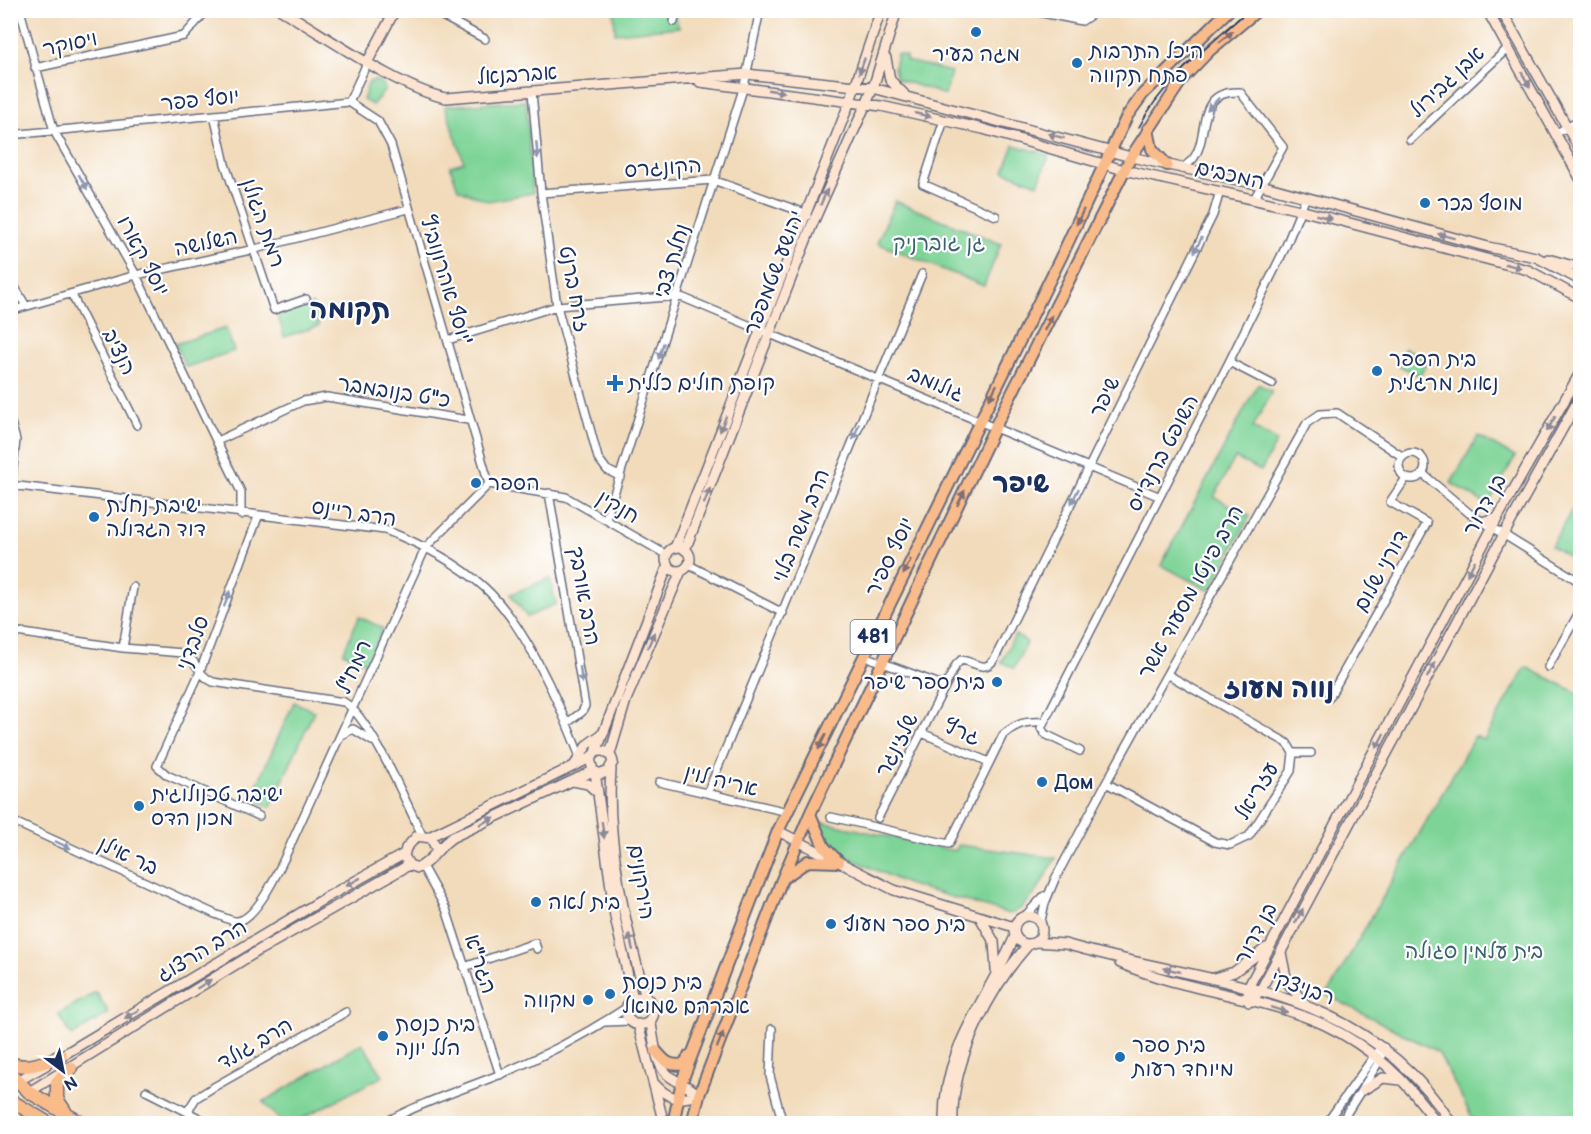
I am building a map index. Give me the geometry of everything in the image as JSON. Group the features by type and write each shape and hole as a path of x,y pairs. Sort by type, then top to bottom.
{"highway":[{"path":"10,1063 36,1065 61,1056"},
{"path":"71,1068 57,1082 57,1099 63,1109 82,1123"},
{"path":"13,1080 82,1123"},
{"path":"11,1102 50,1124"}],"main road":[{"name":"481","path":"1112,150 1127,116 1143,93 1229,10"},
{"name":"481","path":"1124,170 1148,129 1195,64 1258,10"},
{"path":"1148,129 1152,149 1167,165"},
{"name":"יוסף ספיר","path":"673,1124 677,1099 693,1051 778,831 1112,150"},
{"name":"יוסף ספיר","path":"699,1095 781,882 810,814 881,661 995,427 1124,170"},
{"path":"810,814 824,846 839,861"},
{"path":"781,882 798,866 808,861 839,861"},
{"path":"656,1051 667,1064 675,1066 684,1064 693,1051"},
{"path":"11,1102 29,1092"},
{"name":"481","path":"692,1124 699,1095"}],"street":[{"name":"יוסף קארו","path":"20,10 54,131 136,274 241,492 241,515"},
{"name":"ויסוקר","path":"35,68 184,36 207,10"},
{"name":"אברבנאל","path":"280,10 368,61 420,88 446,98 747,74 873,88"},
{"path":"349,102 395,10"},
{"path":"431,10 485,39"},
{"path":"674,22 676,10"},
{"name":"נחלת צבי","path":"606,519 679,296 713,180 744,86 760,10"},
{"name":"יהושע שטמפפר","path":"680,549 759,328 850,101 881,10"},
{"name":"יהושע שטמפפר","path":"680,549 771,332 812,225 873,88 897,10"},
{"path":"1028,10 1082,21 1098,10"},
{"path":"1487,10 1581,178"},
{"path":"1501,10 1581,150"},
{"name":"אבן גבירול","path":"1410,140 1508,48"},
{"path":"885,53 890,80 909,97"},
{"name":"אברבנאל","path":"676,80 744,86 866,104"},
{"name":"המכבים","path":"873,88 1112,150 1131,157 1261,185 1488,247 1536,257 1581,280"},
{"name":"זרח ברנט","path":"532,92 541,193 557,306 598,458 607,470 621,477"},
{"path":"1182,168 1196,153 1206,109 1222,94 1240,92 1283,147 1254,199"},
{"name":"יוסף פפר","path":"10,135 349,102"},
{"name":"יוסף אהרונוביץ'","path":"349,102 378,121 386,133 448,340 468,420 489,484"},
{"name":"המכבים","path":"866,104 1023,139 1124,170 1300,210 1528,270 1581,298"},
{"name":"רמת הגולן","path":"214,115 225,164 274,310 306,299"},
{"path":"1557,133 1581,118"},
{"path":"944,120 923,184 996,216"},
{"name":"הקונגרס","path":"541,193 713,180 805,213"},
{"name":"שיפר","path":"1016,616 1213,215 1220,191"},
{"name":"השופט ברנדייס","path":"1044,722 1158,496 1229,362 1306,197"},
{"name":"השלושה","path":"10,311 72,295 136,274 255,249 408,209"},
{"path":"805,213 812,225"},
{"path":"1536,257 1581,268"},
{"name":"הרב משה בלוי","path":"709,789 922,274"},
{"path":"10,279 26,306"},
{"name":"הנציב","path":"72,295 137,425"},
{"path":"448,340 557,306 679,296"},
{"name":"גולומב","path":"679,296 771,332 1158,496"},
{"path":"1229,362 1272,384"},
{"name":"בן דרור","path":"1249,1002 1248,988 1492,528 1581,373"},
{"name":"בן דרור","path":"1249,1002 1260,991 1503,536 1581,397"},
{"name":"כ\"ט בנובמבר","path":"216,441 303,401 327,398 468,420"},
{"name":"הרב פינטו מסעוד אשר","path":"1041,927 1045,903 1106,783 1307,423 1320,414 1337,413 1403,457"},
{"path":"10,419 16,440 10,495"},
{"path":"1410,453 1421,457 1425,465 1423,474 1414,479 1406,478 1399,468 1403,457 1410,453"},
{"path":"1423,474 1482,522 1581,582"},
{"name":"דורני שלום","path":"1329,698 1427,523 1390,502 1406,478"},
{"path":"489,484 549,493"},
{"name":"רמח\"ל","path":"232,920 244,918 257,906 280,869 426,547 489,484"},
{"name":"הרב ריינס","path":"11,485 241,515 385,530 426,547 484,587 509,616 538,664 567,723 580,757"},
{"name":"חנקין","path":"549,493 566,497 606,519 668,560"},
{"name":"הרב אורבך","path":"549,493 585,706 582,712 567,723"},
{"name":"סלבדני","path":"258,517 199,674 158,762 159,769 167,775 259,816"},
{"path":"1482,522 1498,517"},
{"path":"404,854 409,864 418,868 434,859 437,850 453,837 570,780 594,771 602,774 610,769 613,762 610,754 626,700 690,557 680,549 668,560 593,755 594,771"},
{"path":"668,560 672,569 685,568 783,613"},
{"path":"123,648 134,587"},
{"path":"1548,667 1581,611"},
{"name":"שלזינגר","path":"878,818 945,686 961,660 984,668 990,665 1016,616"},
{"path":"10,631 123,648 183,653 189,656 199,674 213,682 339,700 353,710 376,744 426,836 437,850"},
{"path":"864,656 945,686"},
{"name":"עזריאל","path":"1106,783 1215,842 1230,845 1249,836 1291,771 1294,762 1293,753 1287,743 1276,734 1167,674"},
{"path":"831,817 949,844 1003,735 1013,726 1026,721 1044,722 1041,728 1045,734 1080,751"},
{"path":"341,736 353,729 376,744"},
{"name":"גרץ","path":"922,733 989,762"},
{"path":"574,767 588,745 602,734"},
{"path":"593,755 603,751 610,754"},
{"path":"1293,753 1311,753"},
{"name":"הרב הרצוג","path":"13,1080 61,1056 327,897 404,854 413,838 426,836 574,767 593,755"},
{"name":"הירקונים","path":"610,769 609,794 624,906 646,998"},
{"name":"הירקונים","path":"594,771 615,917 633,999"},
{"path":"570,780 588,784 598,793"},
{"name":"אריה לוין","path":"660,782 775,811 788,812"},
{"name":"אריה לוין","path":"775,811 779,820 778,831"},
{"name":"בר אילן","path":"10,820 232,920"},
{"path":"778,831 894,890 980,917 1015,931 1022,943 1032,943"},
{"name":"הרב הרצוג","path":"29,1092 261,949 409,864"},
{"name":"הגר\"א","path":"422,866 446,909 500,1075"},
{"name":"הרב פינטו מסעוד אשר","path":"1024,917 1033,910 1056,879"},
{"path":"980,917 994,942 997,959 996,974"},
{"path":"944,1124 946,1088 952,1062 968,1022 996,974 1015,931 1024,917 1034,918 1041,927 1032,943 1011,967 982,1014 968,1045 955,1091 954,1124"},
{"name":"רבניצקי","path":"1041,927 1065,944"},
{"path":"1209,979 1234,972 1273,942"},
{"path":"464,967 534,943 537,949"},
{"name":"רבניצקי","path":"1032,943 1065,944 1104,956 1248,988 1332,1016 1383,1047 1422,1083 1452,1124"},
{"path":"1281,950 1287,982 1307,1006"},
{"name":"רבניצקי","path":"1104,956 1166,981 1249,1002 1326,1026 1377,1057 1405,1082 1437,1124"},
{"path":"382,1124 399,1114 500,1075 603,1022 626,1008 633,999 646,998 653,1007 650,1019 656,1051 667,1075 682,1082 699,1095"},
{"path":"626,1008 634,1023 664,1124"},
{"name":"הרב גולד","path":"187,1112 196,1098 346,1012"},
{"path":"603,1022 634,1023 650,1019"},
{"path":"772,1029 770,1076 783,1124"},
{"path":"1326,1124 1383,1047"},
{"path":"1340,1124 1363,1090 1377,1057"},
{"path":"1363,1090 1383,1078 1405,1082"},
{"path":"653,1082 662,1092 677,1099 699,1095"},
{"path":"146,1091 211,1124"}],"green space":[{"path":"614,11 673,11 679,27 615,33"},
{"path":"897,54 906,56 906,61 951,72 945,95 897,79 894,68"},
{"path":"375,80 384,85 385,90 372,105 363,100 369,82"},
{"path":"526,101 533,193 488,201 458,189 450,166 464,162 445,106"},
{"path":"1014,145 1049,155 1038,184 1004,171"},
{"name":"גן גוברניק","path":"895,201 1001,244 984,286 877,243"},
{"path":"313,304 319,326 284,337 278,315"},
{"path":"226,328 234,351 186,367 175,344"},
{"path":"1405,348 1428,361 1419,376 1396,364"},
{"path":"1258,384 1272,391 1253,428 1277,441 1261,471 1235,458 1214,497 1250,516 1210,591 1161,565"},
{"path":"1478,436 1515,457 1488,505 1451,483"},
{"path":"1580,496 1580,564 1551,546"},
{"path":"550,578 556,604 527,617 511,594"},
{"path":"359,617 383,628 367,663 343,653"},
{"path":"1015,635 1027,642 1014,668 1001,662"},
{"name":"בית עלמין סגולה","path":"1526,667 1578,693 1580,690 1580,1123 1475,1123 1438,1052 1327,995 1475,736 1484,740"},
{"path":"294,702 314,711 271,807 251,798"},
{"path":"822,822 955,851 959,845 1056,858 1031,899 1017,911 1009,914 907,884 831,850 822,834"},
{"path":"96,992 109,1013 71,1036 58,1014"},
{"path":"362,1043 383,1076 293,1123 283,1123 263,1102"}],"tram line":[{"path":"1139,127 1149,110 1174,79 1248,10"}],"place":[{"name":"מגה בעיר","path":"976,32"},
{"name":"היכל התרבות פתח תקווה","path":"1077,63"},
{"name":"מוסף בכר","path":"1425,203"},
{"name":"בית הספר נאות מרגלית","path":"1377,371"},
{"name":"קופת חולים כללית","path":"615,383"},
{"name":"הספר","path":"476,483"},
{"name":"ישיבת נחלת דוד הגדולה","path":"94,517"},
{"name":"בית ספר שיפר","path":"997,682"},
{"name":"Дом","path":"1042,782"},
{"name":"ישיבה טכנולוגית מכון הדס","path":"139,806"},
{"name":"בית לאה","path":"536,902"},
{"name":"בית ספר מעוף","path":"831,924"},
{"name":"בית כנסת אברהם שמואל","path":"610,994"},
{"name":"מקווה","path":"588,1000"},
{"name":"בית כנסת הלל יונה","path":"383,1036"},
{"name":"בית ספר מיוחד רעות","path":"1120,1057"}],"district":[{"name":"תקומה","path":"350,310"},
{"name":"שיפר","path":"1021,484"},
{"name":"נווה מעוז","path":"1279,689"}]}
